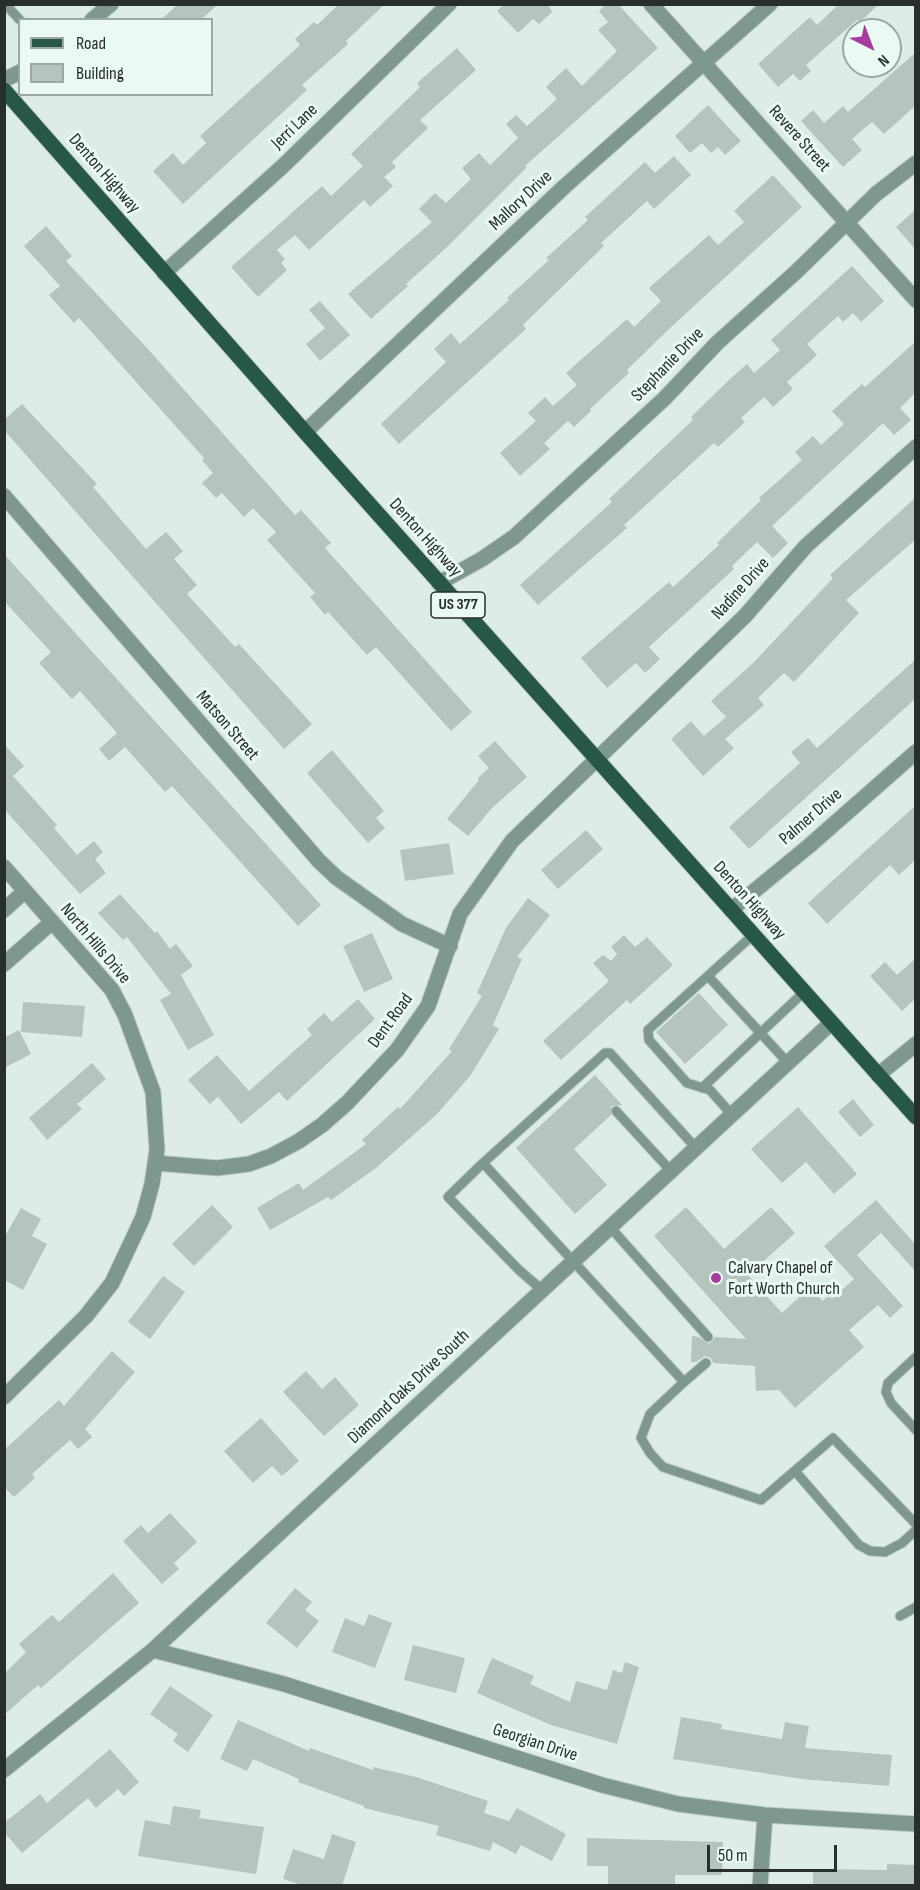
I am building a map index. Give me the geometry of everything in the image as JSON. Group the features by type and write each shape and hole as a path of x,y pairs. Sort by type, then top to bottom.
{"main road":[{"name":"Denton Highway","path":"4,90 915,1117"}],"street":[{"path":"94,18 111,4"},
{"name":"Jerri Lane","path":"164,273 283,166 449,4"},
{"name":"Revere Street","path":"651,4 915,300"},
{"name":"Mallory Drive","path":"305,432 565,186 770,4"},
{"path":"4,80 18,73"},
{"name":"Stephanie Drive","path":"439,583 482,559 514,537 666,398 717,343 796,272 876,194 915,163"},
{"name":"Nadine Drive","path":"596,758 746,616 806,546 915,447"},
{"name":"Matson Street","path":"4,496 319,861 337,878 402,924 450,946"},
{"name":"Palmer Drive","path":"731,910 809,846 915,752"},
{"name":"Dent Road","path":"155,1164 217,1168 249,1164 271,1156 322,1125 397,1050 428,1006 460,914 512,841 596,758"},
{"name":"North Hills Drive","path":"4,867 112,990 125,1015 153,1092 157,1150 143,1217 112,1283 86,1316 4,1397"},
{"path":"4,909 25,891"},
{"path":"4,964 52,922"},
{"name":"Diamond Oaks Drive South","path":"4,1770 153,1650 831,1023"},
{"path":"878,1075 915,1044"},
{"name":"Georgian Drive","path":"153,1650 284,1684 602,1785 678,1804 765,1815 915,1824"},
{"path":"760,1886 765,1815"}],"lane":[{"path":"5,4 18,18"},
{"path":"732,1115 710,1090 687,1083 649,1040 648,1030 753,935"},
{"path":"708,976 788,1063"},
{"path":"702,1088 804,992"},
{"path":"542,1290 519,1270 448,1197 483,1163 585,1078 605,1053 610,1053 696,1148"},
{"path":"616,1111 671,1171"},
{"path":"483,1163 554,1239 572,1263 684,1382"},
{"path":"610,1227 708,1337"},
{"path":"915,1357 888,1383 886,1392 891,1403 915,1430"},
{"path":"706,1363 650,1414 641,1438 650,1453 663,1467 761,1500 833,1438 915,1524"},
{"path":"795,1471 859,1545 870,1551 885,1552 902,1543 915,1530"},
{"path":"900,1616 915,1606"}],"building":[{"path":"178,4 218,4 203,18 163,18"},
{"path":"339,4 385,4 346,41 348,44 302,85 307,90 183,204 153,171 173,153 183,165 206,143 200,136 300,45 295,39 314,22 317,25"},
{"path":"504,4 548,4 552,12 539,24 533,19 518,33 497,11"},
{"path":"606,4 618,4 658,48 525,166 527,167 446,248 406,284 408,286 371,319 348,294 432,222 419,209 435,193 446,203 471,179 462,168 479,153 490,165 518,138 506,124 516,115 527,126 557,99 546,87 566,68 582,86 617,51 598,30 608,22 599,11"},
{"path":"839,4 879,4 864,18 842,18 842,33 806,65 811,71 800,81 793,74 778,87 758,64 810,17 817,25"},
{"path":"457,48 476,70 420,120 428,128 392,162 396,167 384,177 393,186 370,207 364,200 309,250 295,235 277,250 285,259 281,263 287,270 258,297 231,267 322,186 331,196 363,166 351,154 420,87 417,83"},
{"path":"915,53 915,106 884,134 872,122 852,139 862,150 843,167 801,121 813,110 824,123 843,106 848,112 887,78 902,78 902,64"},
{"path":"708,105 741,141 725,155 718,147 711,153 702,143 690,153 675,136"},
{"path":"674,156 691,175 654,209 647,201 601,243 604,246 523,325 526,329 399,444 381,424 446,362 434,349 451,333 460,344 509,300 507,298 549,260 546,258 588,220 585,217 645,162 655,173"},
{"path":"773,175 802,207 670,328 627,370 629,373 574,427 568,421 544,443 550,449 520,476 500,453 536,421 528,413 545,397 553,406 577,385 566,373 627,319 634,327 661,301 649,288 709,235 718,245 744,222 734,211"},
{"path":"915,210 915,249 896,227"},
{"path":"46,226 72,256 66,261 148,349 295,515 301,510 331,543 325,548 472,712 451,731 376,647 367,655 328,612 325,615 310,597 315,593 267,540 276,532 253,508 244,517 222,493 216,498 202,483 213,473 202,460 204,458 79,318 74,323 49,295 60,286 24,246"},
{"path":"852,266 884,301 861,322 853,313 843,322 838,316 807,344 817,355 787,382 793,389 773,407 764,397 741,418 745,422 718,447 714,443 624,525 627,528 538,605 520,585 612,502 609,499 693,420 691,417 730,379 747,364 754,373 780,350 771,340"},
{"path":"320,301 350,335 320,361 306,344 325,328 309,310"},
{"path":"915,342 915,393 900,408 911,420 894,435 883,423 772,526 788,543 773,558 757,542 732,566 734,569 649,647 660,659 645,673 636,663 607,688 581,658 669,582 673,587 719,545 717,543 761,500 759,498 802,460 795,452 813,436 821,445 844,424 832,411 862,384 865,387"},
{"path":"22,404 97,484 93,487 146,549 166,532 183,551 174,559 197,585 187,594 235,647 239,644 312,724 284,749 4,430 4,420"},
{"path":"915,498 915,540 846,600 859,613 794,682 784,673 758,698 764,705 725,739 734,748 703,776 671,739 691,721 704,736 726,717 711,701 754,662 833,578 830,575"},
{"path":"4,554 321,905 298,926 172,786 165,792 125,747 109,761 99,749 117,733 80,691 72,699 39,663 51,652 4,601"},
{"path":"915,660 915,699 749,849 729,827 800,763 791,752 808,738 817,748"},
{"path":"495,741 527,777 493,807 468,836 447,819 479,780 478,778 489,768 478,756"},
{"path":"4,744 24,766 13,776 57,825 54,828 77,855 94,841 103,852 95,859 106,873 80,894 4,809"},
{"path":"332,750 384,811 376,818 385,828 368,843 307,773"},
{"path":"915,806 915,860 899,875 890,865 827,924 808,903"},
{"path":"586,830 603,849 558,889 541,870"},
{"path":"449,843 454,874 405,881 400,850"},
{"path":"120,894 155,933 157,931 170,949 176,944 193,966 181,975 214,1035 188,1050 160,1000 171,994 127,937 123,940 98,913"},
{"path":"528,898 550,915 517,957 522,959 493,1025 499,1029 470,1076 437,1114 376,1168 331,1200 328,1197 270,1230 257,1208 299,1183 303,1190 366,1144 362,1140 398,1107 400,1109 452,1051 449,1049 482,996 477,993 506,928"},
{"path":"372,933 393,979 364,992 343,946"},
{"path":"624,935 635,947 647,937 673,965 630,1004 627,1000 561,1060 543,1041 609,981 593,963 603,955 611,961 617,954 611,947"},
{"path":"915,959 915,999 902,1011 870,976 885,962 897,975"},
{"path":"699,993 728,1025 685,1064 656,1032"},
{"path":"358,999 375,1019 287,1101 279,1092 241,1124 218,1097 210,1104 188,1080 217,1055 249,1091 312,1035 307,1029 324,1013 332,1022"},
{"path":"23,1002 85,1006 82,1037 21,1032"},
{"path":"19,1030 31,1054 4,1068 4,1038"},
{"path":"92,1063 106,1079 77,1104 82,1109 47,1140 29,1118"},
{"path":"595,1075 622,1105 611,1106 611,1115 574,1149 607,1185 575,1214 516,1148"},
{"path":"853,1099 874,1125 860,1137 838,1112"},
{"path":"798,1107 857,1174 834,1194 806,1162 782,1183 751,1149"},
{"path":"876,1200 915,1244 915,1271 881,1233 857,1255 903,1306 890,1318 878,1305 849,1330 864,1347 795,1408 779,1390 756,1391 755,1366 713,1363 711,1358 705,1356 696,1362 691,1362 692,1336 699,1337 709,1344 715,1337 746,1339 654,1236 686,1207 724,1249 771,1207 795,1233 748,1275 782,1313 810,1287 823,1301 829,1295 832,1299 854,1279 824,1246"},
{"path":"212,1205 233,1227 194,1266 172,1244"},
{"path":"21,1208 41,1219 32,1236 47,1244 23,1290 4,1280 4,1238"},
{"path":"163,1276 185,1292 150,1339 128,1322"},
{"path":"112,1351 135,1372 85,1429 92,1437 78,1449 70,1440 32,1474 35,1478 14,1497 4,1487 4,1450 59,1400 64,1406"},
{"path":"306,1371 322,1389 335,1377 359,1405 324,1436 283,1392"},
{"path":"261,1418 299,1461 282,1476 272,1466 253,1483 224,1451"},
{"path":"170,1513 197,1542 174,1563 179,1569 162,1584 123,1541 141,1525 148,1533"},
{"path":"113,1573 139,1603 41,1688 38,1685 4,1715 4,1674 26,1652 19,1644 52,1615 59,1622"},
{"path":"295,1588 312,1602 305,1610 319,1621 297,1648 266,1623"},
{"path":"369,1614 392,1623 375,1668 332,1652 345,1618 364,1626"},
{"path":"413,1645 465,1658 456,1693 404,1680"},
{"path":"492,1658 534,1676 530,1684 570,1702 576,1681 607,1690 613,1670 622,1673 625,1662 639,1667 617,1744 551,1725 477,1693"},
{"path":"170,1686 213,1715 188,1752 173,1741 178,1734 150,1714"},
{"path":"681,1717 722,1724 721,1729 782,1739 785,1722 809,1726 805,1748 892,1755 889,1786 802,1779 673,1759"},
{"path":"238,1720 309,1751 310,1748 373,1770 373,1767 416,1777 488,1801 484,1813 509,1821 517,1808 566,1834 552,1861 521,1845 516,1854 493,1842 490,1851 436,1835 439,1826 364,1808 364,1806 298,1782 299,1779 253,1759 247,1771 220,1759"},
{"path":"110,1749 139,1782 124,1796 118,1789 96,1808 88,1798 22,1853 4,1832 4,1823 40,1794 47,1803"},
{"path":"173,1806 201,1810 199,1818 264,1827 256,1874 138,1856 145,1820 170,1825"},
{"path":"332,1834 356,1842 342,1886 305,1886 283,1879 293,1849 324,1859"},
{"path":"587,1838 723,1842 722,1875 675,1875 675,1885 608,1886 608,1866 587,1866"},
{"path":"887,1864 915,1865 915,1886 813,1886 813,1869 887,1870"}],"place":[{"name":"Calvary Chapel of Fort Worth Church","path":"716,1278"}]}
